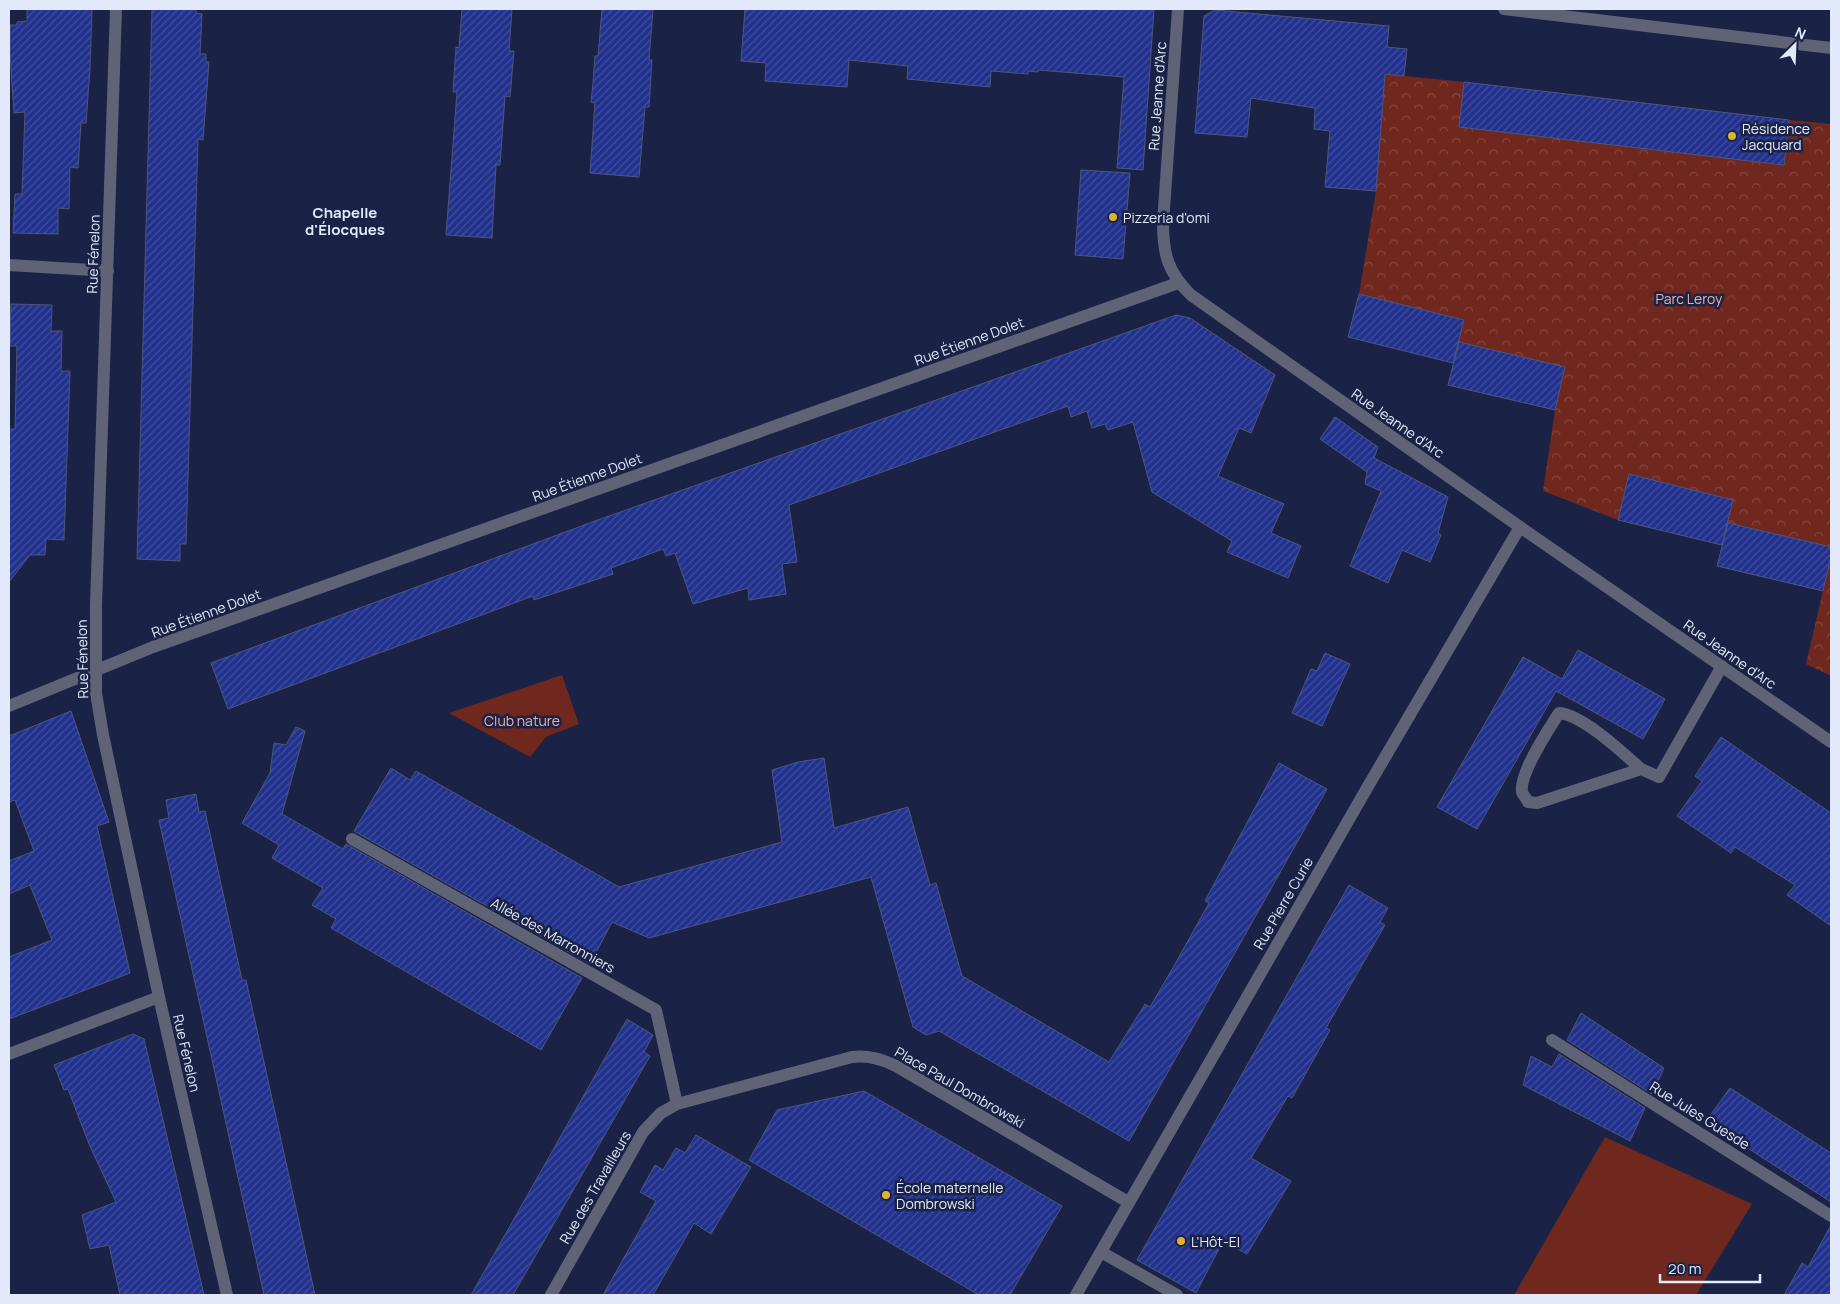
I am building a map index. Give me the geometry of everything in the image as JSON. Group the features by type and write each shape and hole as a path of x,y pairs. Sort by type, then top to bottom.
{"street":[{"name":"Rue Fénelon","path":"116,9 95,672 103,735 159,997 227,1295"},
{"name":"Rue Jeanne d'Arc","path":"1178,9 1163,223 1163,242 1167,260 1178,283 1191,295 1520,527 1831,742"},
{"path":"1504,9 1831,48"},
{"path":"9,264 108,271"},
{"name":"Rue Étienne Dolet","path":"9,706 153,647 1178,283"},
{"name":"Rue Pierre Curie","path":"1076,1295 1367,788 1520,527"},
{"path":"1641,769 1537,803 1528,802 1522,792 1524,778 1533,756 1559,712 1576,718 1614,745 1641,769 1659,777 1722,666"},
{"name":"Allée des Marronniers","path":"352,839 656,1010 677,1104"},
{"path":"9,1054 159,997"},
{"name":"Rue Jules Guesde","path":"1552,1040 1831,1216"},
{"name":"Place Paul Dombrowski","path":"677,1104 852,1057 865,1056 881,1059 1128,1202"},
{"name":"Rue des Travailleurs","path":"551,1295 643,1132 661,1113 677,1104"},
{"path":"1101,1252 1178,1295"}],"green space":[{"name":"Parc Leroy","path":"1385,74 1464,82 1459,127 1784,165 1789,120 1831,124 1831,547 1728,523 1733,500 1618,520 1543,491 1555,410 1565,367 1458,342 1464,320 1359,294 1376,191"},
{"path":"1831,556 1831,676 1806,664"},
{"name":"Club nature","path":"562,675 579,724 546,737 530,757 449,713"},
{"path":"1605,1137 1752,1204 1696,1295 1514,1295"}],"building":[{"path":"27,9 92,9 86,123 81,123 78,168 70,167 69,209 58,208 58,234 13,233 15,194 22,194 25,112 14,113 10,25 17,25 17,22 27,21"},
{"path":"152,9 196,9 196,13 202,14 200,54 206,54 206,62 209,62 203,140 198,139 186,544 180,544 180,561 137,559"},
{"path":"462,9 512,9 509,51 514,51 510,97 505,96 500,165 496,165 492,238 446,235 457,92 453,92 456,47 459,48"},
{"path":"602,9 653,9 649,60 652,60 649,107 645,107 639,177 590,173 595,103 591,102 595,56 598,56"},
{"path":"745,9 1154,9 1143,170 1117,168 1124,77 1038,70 1038,72 1028,71 1028,74 991,71 990,87 907,79 908,66 849,60 847,87 765,81 766,63 741,61"},
{"path":"1215,10 1389,26 1387,47 1407,49 1404,76 1385,74 1376,191 1325,187 1330,131 1314,129 1315,108 1251,98 1247,137 1195,133 1204,16"},
{"path":"1464,82 1789,120 1784,165 1459,127"},
{"path":"1081,170 1130,173 1123,259 1075,255"},
{"path":"1359,294 1464,320 1453,363 1348,337"},
{"path":"11,304 52,305 51,331 62,331 61,371 70,371 64,540 46,539 45,555 30,555 9,582 9,429 15,429 17,346 10,346"},
{"path":"1176,315 1190,318 1275,375 1251,433 1239,428 1218,476 1284,504 1271,533 1301,546 1288,578 1227,552 1232,541 1152,492 1133,422 1108,430 1105,424 1092,428 1087,411 1071,417 1068,406 789,505 797,562 782,564 786,594 749,600 748,588 693,604 675,553 666,556 663,549 611,568 613,574 534,600 533,596 228,709 211,663 595,521"},
{"path":"1459,342 1565,367 1555,410 1448,385"},
{"path":"1335,417 1378,447 1374,458 1448,497 1438,533 1441,535 1430,562 1402,550 1388,583 1350,566 1381,491 1365,484 1367,472 1320,439"},
{"path":"1629,474 1733,500 1722,545 1618,520"},
{"path":"1728,523 1831,547 1831,556 1823,591 1717,566"},
{"path":"1578,650 1665,699 1643,739 1556,691 1477,829 1437,807 1523,657 1562,679"},
{"path":"1325,653 1350,664 1322,726 1292,713 1311,669 1317,671"},
{"path":"71,711 109,822 97,826 130,973 9,1019 9,957 52,940 30,885 9,894 9,861 34,851 15,800 9,802 9,736"},
{"path":"296,727 305,731 282,814 343,849 346,844 582,978 541,1050 331,928 336,919 312,905 323,888 272,858 279,845 242,823 270,773 274,743 286,745"},
{"path":"1721,737 1831,813 1831,926 1787,895 1795,885 1735,847 1731,853 1677,816 1702,781 1695,776"},
{"path":"824,758 834,828 908,807 930,885 936,883 962,976 1109,1062 1145,1004 1150,1007 1174,966 1209,903 1205,901 1279,763 1327,789 1129,1141 939,1031 926,1035 913,1027 871,877 649,938 612,922 590,964 354,831 391,768 410,780 416,771 619,887 782,842 772,770 798,762"},
{"path":"196,794 199,812 205,811 242,980 246,980 315,1295 264,1295 159,820 169,818 166,800"},
{"path":"1349,885 1388,908 1380,922 1385,925 1326,1028 1330,1030 1292,1098 1288,1096 1251,1158 1291,1181 1247,1254 1223,1241 1196,1293 1137,1260"},
{"path":"1581,1013 1664,1068 1652,1094 1567,1040"},
{"path":"627,1019 653,1035 644,1052 650,1056 513,1295 471,1295"},
{"path":"133,1034 144,1039 204,1295 120,1295 109,1245 90,1249 82,1215 116,1202 89,1144 68,1089 64,1090 54,1065"},
{"path":"1559,1054 1645,1108 1630,1141 1523,1085 1531,1056 1552,1067"},
{"path":"1730,1088 1831,1153 1831,1202 1706,1121"},
{"name":"École maternelle Dombrowski","path":"864,1091 1062,1206 1010,1295 979,1295 749,1160 777,1110"},
{"path":"696,1135 751,1167 711,1234 694,1223 653,1295 603,1295 656,1201 640,1192 655,1165 663,1170 676,1148 685,1153"},
{"path":"1831,1225 1831,1295 1784,1295 1802,1263 1808,1267"}],"place":[{"name":"Résidence Jacquard","path":"1732,136"},
{"name":"Pizzeria d'omi","path":"1113,217"},
{"name":"École maternelle Dombrowski","path":"886,1195"},
{"name":"L'Hôt-El","path":"1181,1241"}],"district":[{"name":"Chapelle d'Élocques","path":"345,220"}]}
